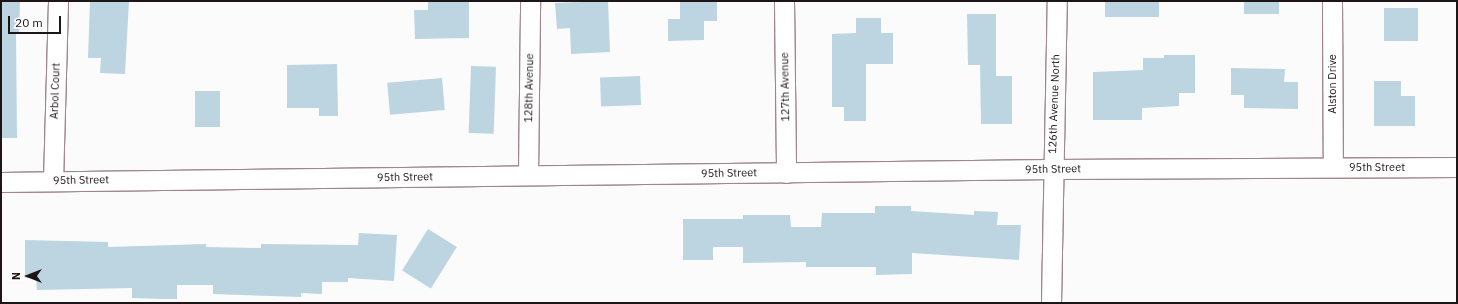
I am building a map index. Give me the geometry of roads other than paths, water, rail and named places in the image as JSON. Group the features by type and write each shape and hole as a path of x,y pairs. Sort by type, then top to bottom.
{"street":[{"name":"Arbol Court","path":"52,180 58,1"},
{"name":"128th Avenue","path":"528,175 530,1"},
{"name":"127th Avenue","path":"784,1 786,173"},
{"name":"126th Avenue North","path":"1051,303 1052,169 1057,1"},
{"name":"Alston Drive","path":"1332,1 1333,167"},
{"name":"95th Street","path":"1,182 52,180 1052,169 1457,167"}]}
